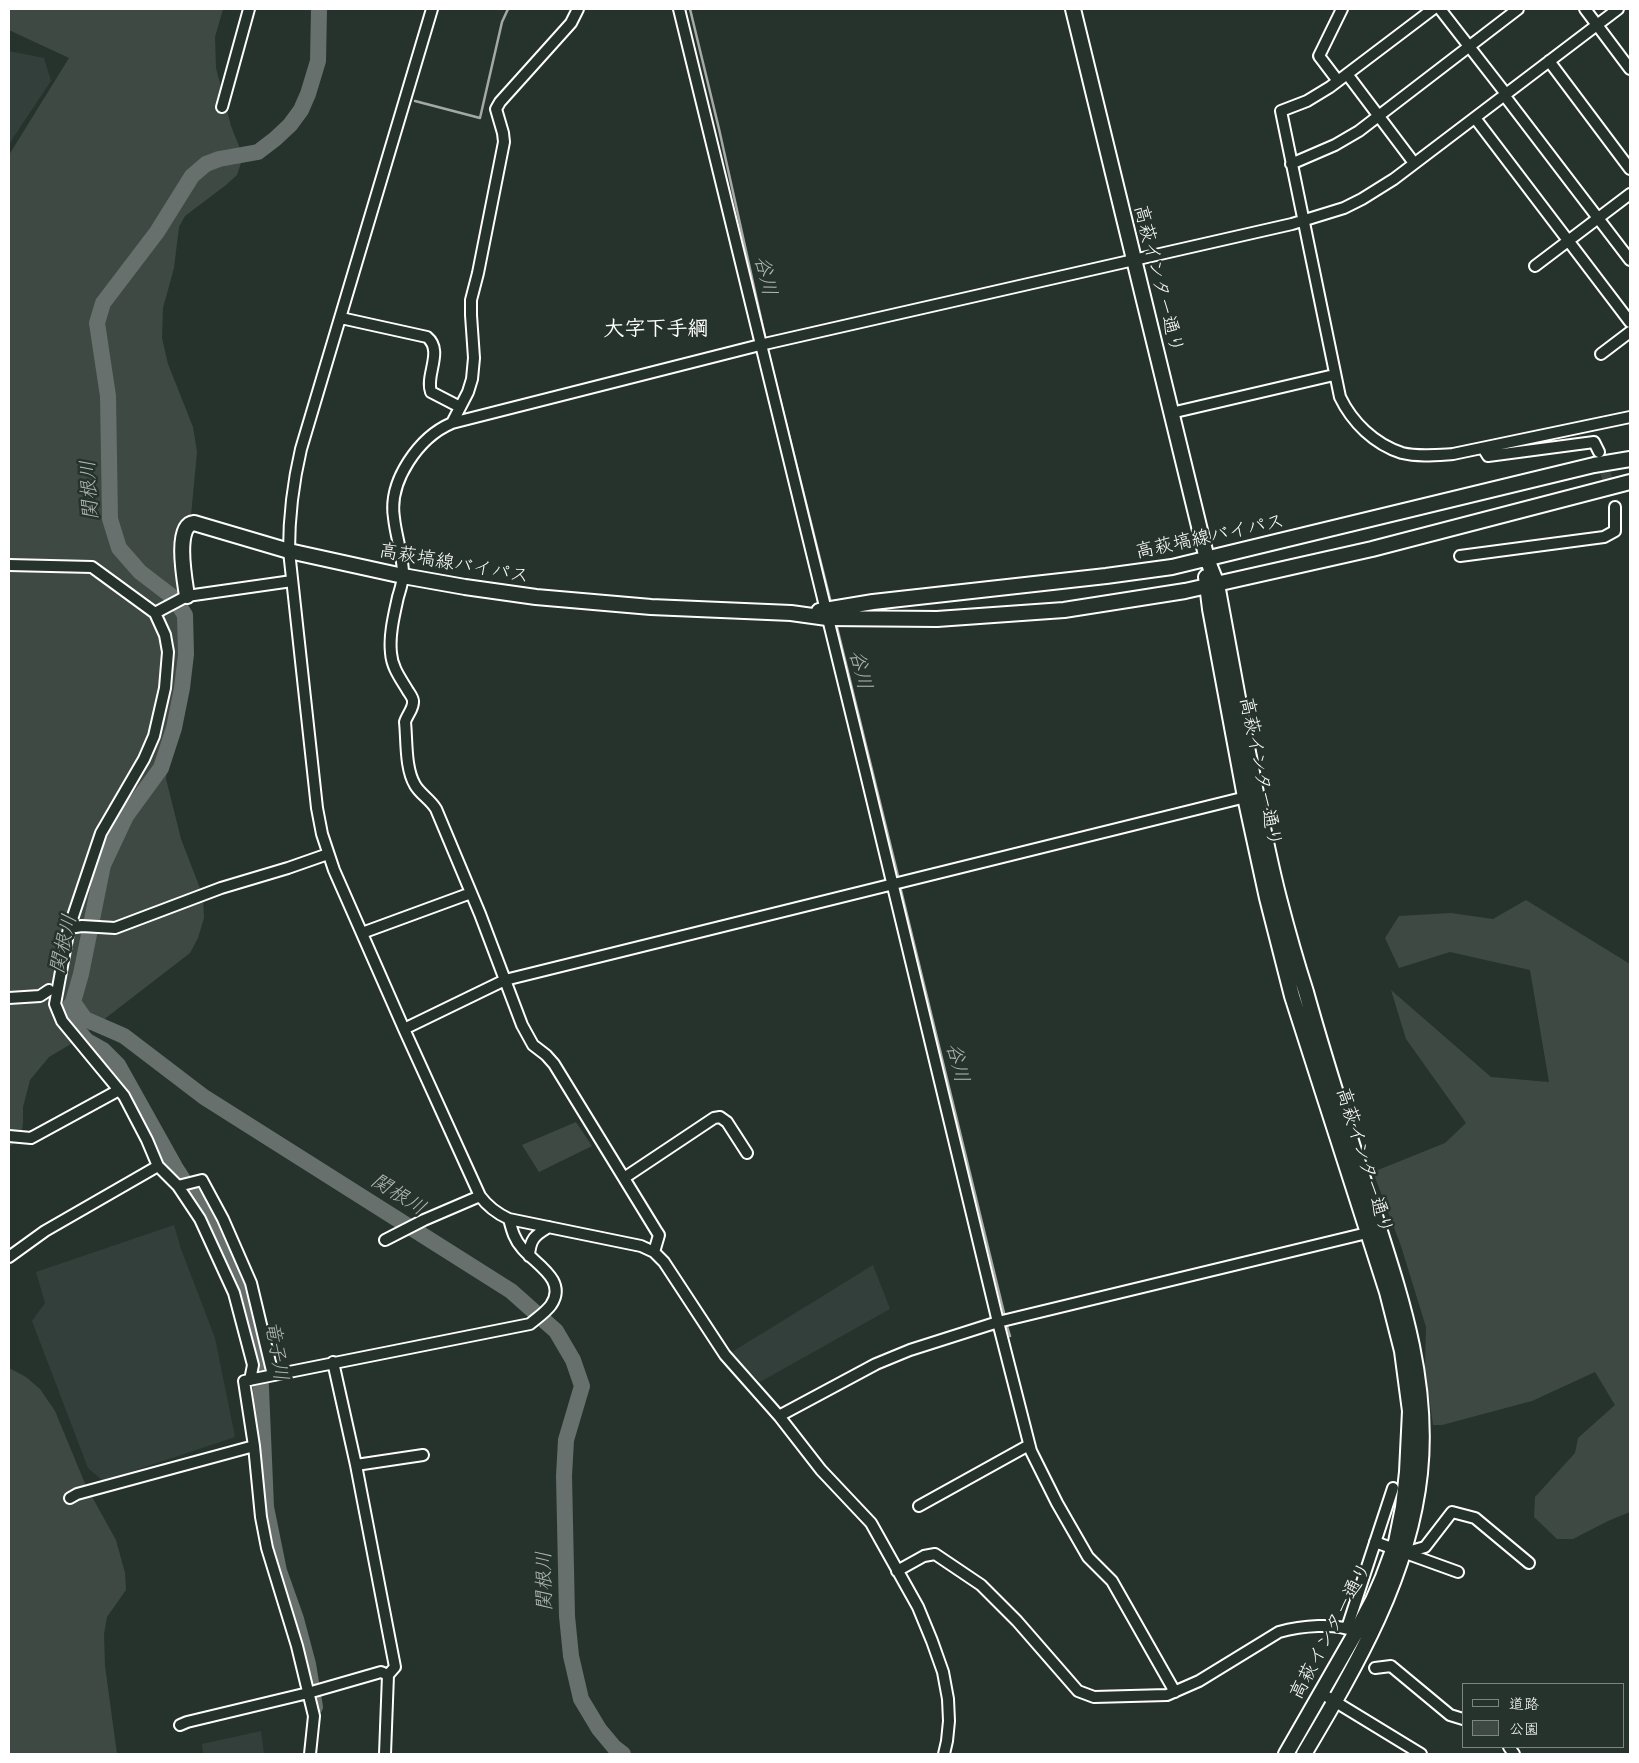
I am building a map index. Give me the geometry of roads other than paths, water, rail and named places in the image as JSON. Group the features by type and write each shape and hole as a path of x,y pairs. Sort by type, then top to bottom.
{"main road":[{"name":"高萩インター通り","path":"1073,9 1207,559 1250,796 1266,898 1292,996 1387,1292 1402,1351 1410,1411 1408,1472 1394,1582 1335,1702 1304,1754"},
{"name":"高萩塙線バイパス","path":"826,614 874,602 1172,567 1594,465 1630,459"},
{"name":"高萩塙線バイパス","path":"183,597 182,555 184,532 185,527 189,524 194,524 289,551 403,576 465,587 591,603 937,619 993,616 1064,610 1115,603 1212,585 1372,549 1630,482"},
{"name":"高萩インター通り","path":"1250,796 1329,1072 1395,1281 1413,1346 1419,1377 1420,1473 1414,1510 1399,1551 1373,1600 1352,1630 1321,1693 1286,1754"}],"street":[{"path":"222,107 249,9"},
{"path":"432,9 296,471 290,519 289,551 316,808 328,854 404,1029 480,1196 486,1204 495,1212 509,1219 641,1246 654,1252 664,1262 725,1355 779,1416 822,1470 871,1523 918,1608 932,1641 942,1672 948,1699 949,1721 948,1741 944,1754"},
{"path":"452,423 468,392 472,379 474,358 470,315 471,300 504,142 496,109 500,102 571,23 578,9"},
{"path":"679,9 1031,1451 1057,1504 1079,1541 1088,1556 1112,1581 1175,1692"},
{"path":"1338,80 1319,56 1342,9"},
{"path":"1433,9 1347,74 1307,101 1280,111 1340,397 1347,411 1372,437 1402,452 1431,455 1453,454 1630,417"},
{"path":"1440,9 1630,260"},
{"path":"1291,164 1335,145 1359,131 1518,9"},
{"path":"1585,9 1630,69"},
{"path":"654,1252 659,1235 554,1064 534,1045 522,1025 436,809 430,800 415,786 411,777 405,722 414,700 393,666 390,644 394,615 403,576 401,549 393,517 393,496 401,476 412,458 431,436 441,428 452,423 760,345 1134,260 1303,220 1344,208 1394,179 1618,9"},
{"path":"1549,62 1630,169"},
{"path":"1347,74 1414,163"},
{"path":"1475,118 1630,322"},
{"path":"1535,266 1630,194"},
{"path":"341,318 427,337 431,340 434,358 429,385 431,392 460,407"},
{"path":"1601,354 1630,332"},
{"path":"1171,412 1334,375"},
{"path":"1483,448 1488,456 1594,442 1599,452"},
{"path":"1460,556 1604,537 1615,531 1615,507"},
{"path":"9,565 92,567 158,611 168,652 165,688 154,736 144,759 101,833 69,928 55,1004 62,1021 124,1096 158,1166 178,1186 200,1219 234,1293 253,1365 250,1380"},
{"path":"158,611 183,597 292,581"},
{"path":"404,1029 505,980 1250,796"},
{"path":"69,928 82,926 115,928 221,888 328,854"},
{"path":"362,933 471,893"},
{"path":"9,998 40,996 48,990"},
{"path":"9,1136 32,1138 118,1090"},
{"path":"624,1178 714,1118 720,1117 727,1122 747,1153"},
{"path":"9,1257 45,1231 158,1166"},
{"path":"178,1186 202,1180 223,1219 250,1283 272,1375"},
{"path":"385,1240 424,1220 480,1196"},
{"path":"310,1754 314,1716 297,1646 267,1548 261,1517 254,1446 244,1381 530,1324 551,1305 556,1292 554,1282 549,1273 529,1256 514,1236 509,1219"},
{"path":"529,1256 532,1239 549,1227"},
{"path":"779,1416 876,1364 910,1350 998,1322 1367,1233"},
{"path":"333,1362 356,1465 395,1667 388,1675 385,1754"},
{"path":"919,1506 1030,1445"},
{"path":"70,1498 254,1446"},
{"path":"356,1465 422,1455"},
{"path":"897,1571 924,1556 935,1554 947,1561 981,1585 1017,1621 1078,1691 1094,1697 1167,1695 1199,1681 1224,1667 1279,1632 1314,1627 1352,1630 1375,1542 1392,1488"},
{"path":"1399,1551 1425,1547 1452,1512 1475,1518 1529,1563"},
{"path":"1375,1542 1458,1572"},
{"path":"1375,1668 1391,1666 1450,1716 1462,1719"},
{"path":"180,1725 308,1693 382,1672 388,1675"},
{"path":"1321,1693 1422,1754"}],"waterway":[{"name":"関根川","path":"315,1707 308,1664 296,1619 279,1571 266,1507 260,1365 248,1310 232,1266 206,1215 175,1167 118,1065 103,1050 87,1041 69,1019 70,1006 73,1002 81,974 103,865 126,816 161,768 174,728 186,654 185,615 174,598 140,572 119,548 110,519 108,396 97,323 103,303 157,232 192,176 206,164 219,159 258,152 290,125 301,110 318,61 319,9"},
{"path":"415,101 480,118 502,22 508,9"},
{"name":"谷川","path":"690,9 766,341"},
{"name":"谷川","path":"767,347 831,603"},
{"name":"谷川","path":"836,623 899,880"},
{"name":"谷川","path":"900,886 1005,1317"},
{"name":"関根川","path":"73,1002 85,1019 124,1036 204,1097 511,1291 556,1331 573,1360 582,1386 566,1440 564,1476 567,1616 571,1656 581,1699 599,1729 614,1747 623,1754"},
{"name":"谷川","path":"1006,1323 1010,1336"}],"tunnel":[{"path":"1601,457 1615,507"}],"district":[{"name":"大字下手綱","path":"656,329"}],"water label":[{"name":"竜子川","path":"276,1351"}]}
